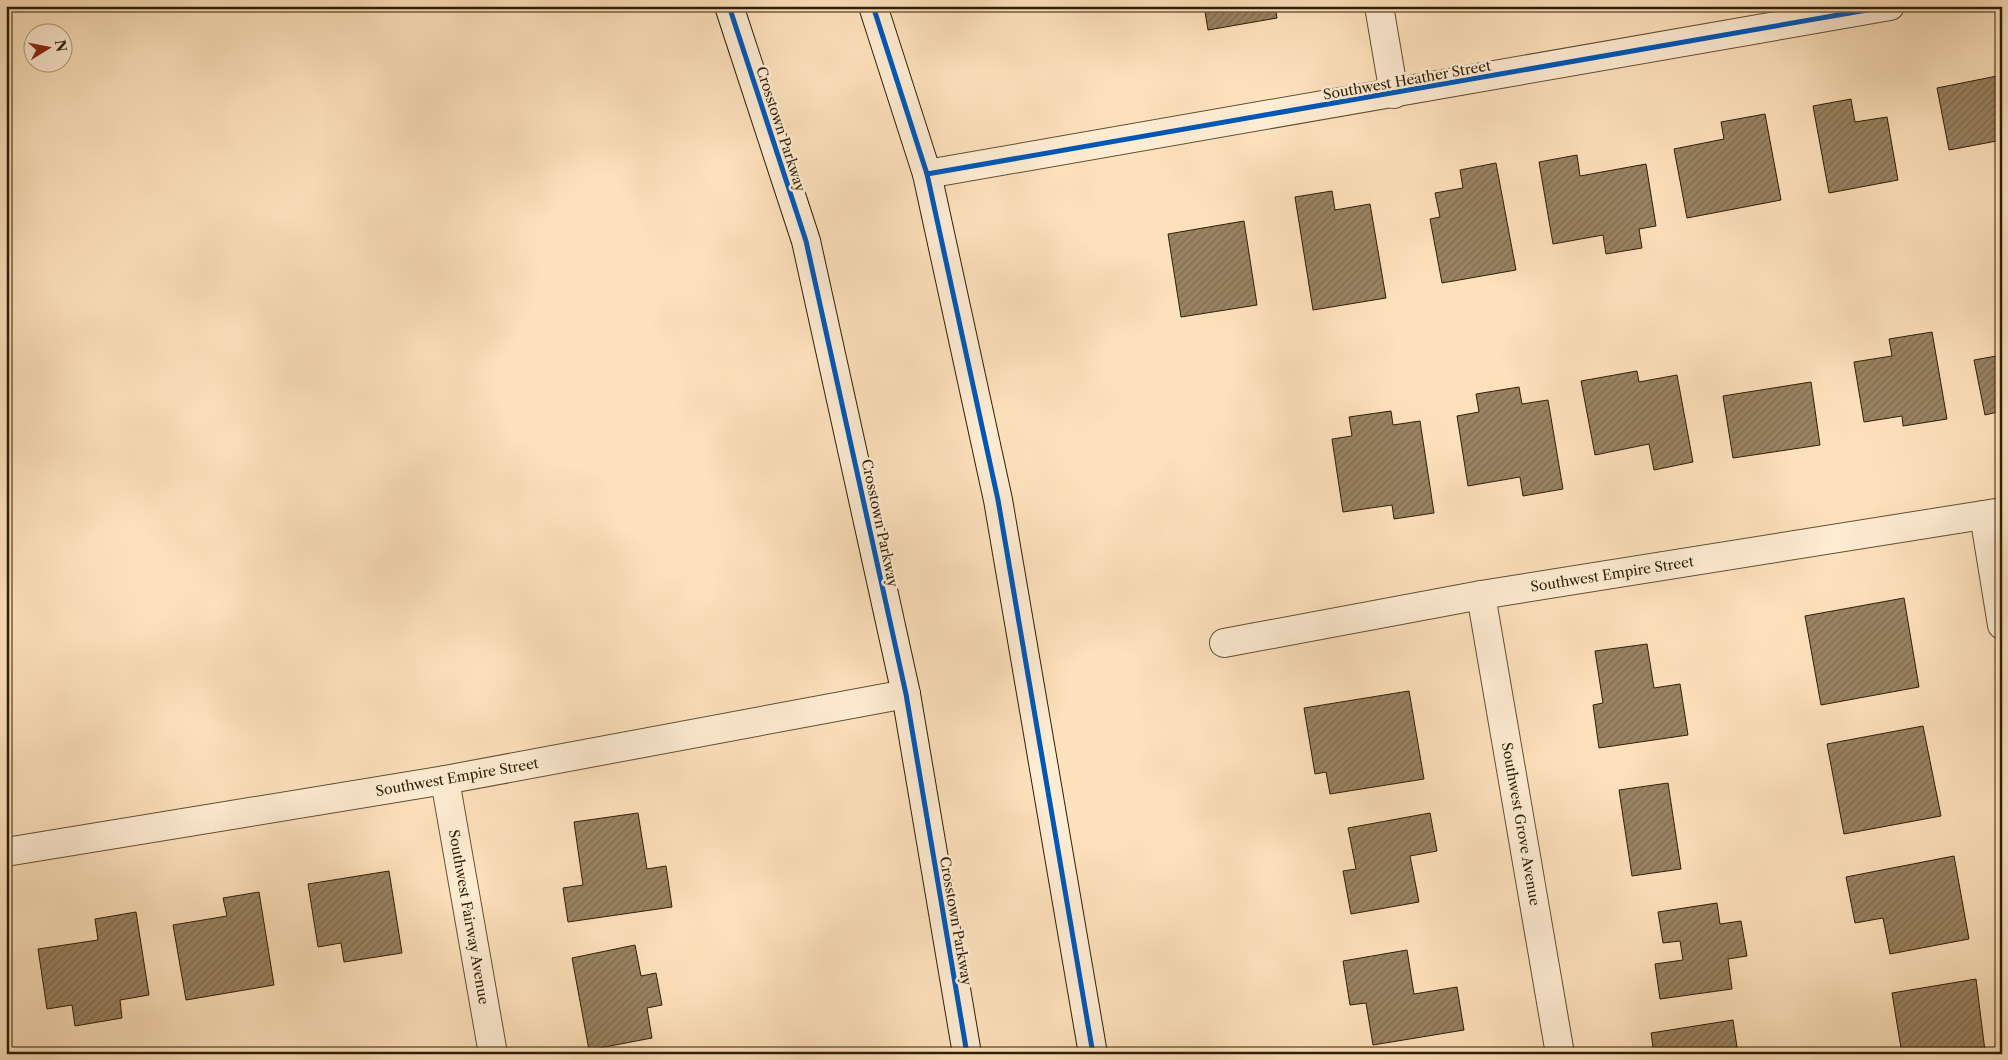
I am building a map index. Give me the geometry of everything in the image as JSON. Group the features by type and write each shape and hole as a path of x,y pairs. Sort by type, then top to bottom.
{"street":[{"name":"Crosstown Parkway","path":"729,6 806,240 906,694 967,1054"},
{"path":"873,6 927,174 998,500 1093,1054"},
{"path":"1379,6 1394,94"},
{"name":"Southwest Heather Street","path":"927,174 1890,6"},
{"name":"Southwest Empire Street","path":"1224,643 1481,595 1993,514"},
{"path":"1993,514 2002,625"},
{"name":"Southwest Grove Avenue","path":"1481,595 1560,1054"},
{"name":"Southwest Empire Street","path":"6,852 445,780 906,694"},
{"name":"Southwest Fairway Avenue","path":"445,780 492,1054"}],"building":[{"path":"1204,6 1275,6 1277,18 1208,30"},
{"path":"2002,75 2002,140 1949,150 1937,88"},
{"path":"1851,99 1855,122 1887,117 1898,180 1829,193 1813,106"},
{"path":"1765,114 1781,200 1687,218 1674,149 1724,139 1721,122"},
{"path":"1577,155 1580,176 1646,164 1656,226 1639,229 1642,248 1606,254 1603,235 1553,244 1539,162"},
{"path":"1496,163 1516,270 1442,283 1430,219 1440,217 1435,193 1463,188 1460,170"},
{"path":"1332,191 1335,210 1370,204 1386,298 1313,310 1295,197"},
{"path":"1244,221 1257,305 1181,317 1168,234"},
{"path":"1932,332 1947,419 1903,426 1902,416 1864,422 1854,362 1892,356 1889,339"},
{"path":"2002,355 2002,411 1985,415 1974,360"},
{"path":"1637,371 1639,382 1677,375 1693,462 1654,470 1649,444 1595,455 1581,381"},
{"path":"1811,382 1820,445 1733,458 1723,396"},
{"path":"1519,387 1522,404 1548,400 1563,489 1523,496 1520,477 1468,486 1457,416 1479,412 1476,394"},
{"path":"1391,411 1393,425 1420,421 1434,513 1394,519 1392,505 1343,512 1332,439 1352,436 1349,417"},
{"path":"1904,598 1919,687 1821,705 1805,616"},
{"path":"1647,644 1654,688 1680,684 1688,735 1599,748 1593,705 1603,703 1595,651"},
{"path":"1409,691 1424,779 1330,794 1326,772 1315,774 1304,708"},
{"path":"1923,726 1941,816 1844,834 1827,744"},
{"path":"1668,783 1681,869 1632,876 1619,790"},
{"path":"638,813 647,869 666,866 672,907 568,922 563,888 583,885 574,822"},
{"path":"1430,813 1437,851 1410,856 1419,902 1351,914 1343,871 1356,869 1348,828"},
{"path":"1954,856 1969,939 1890,954 1883,918 1855,923 1846,877"},
{"path":"389,871 402,953 344,962 341,943 318,947 308,884"},
{"path":"259,892 274,985 186,1000 173,925 227,916 223,898"},
{"path":"1717,903 1720,924 1741,921 1747,956 1728,959 1732,989 1660,999 1655,964 1683,960 1680,941 1663,943 1658,912"},
{"path":"136,912 149,995 120,1000 122,1018 75,1026 72,1005 47,1009 38,949 98,940 95,919"},
{"path":"635,945 641,976 656,973 662,1005 647,1008 652,1038 589,1050 572,958"},
{"path":"1407,950 1414,994 1457,987 1464,1030 1373,1045 1366,1003 1350,1005 1343,961"},
{"path":"1976,979 1985,1051 1972,1054 1902,1054 1892,993"},
{"path":"1733,1020 1738,1054 1654,1054 1651,1033"}],"cycle path":[{"path":"729,6 806,241 906,694 967,1054"},
{"path":"873,6 927,174 998,500 1093,1054"},
{"path":"927,174 1890,6"}]}
